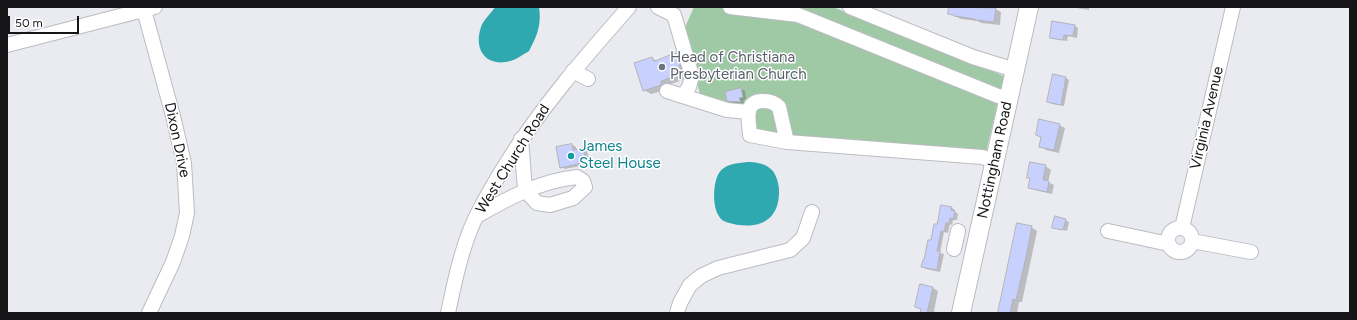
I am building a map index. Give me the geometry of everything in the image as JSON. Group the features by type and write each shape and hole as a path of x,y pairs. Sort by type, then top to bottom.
{"main road":[{"name":"Nottingham Road","path":"962,313 1029,7"}],"street":[{"name":"West Church Road","path":"448,313 462,257 476,217 497,179 521,139 547,104 573,71 630,7"},
{"path":"658,7 674,15 692,76 689,87 683,96"},
{"path":"730,7 798,15 924,67 1009,99"},
{"path":"850,7 973,57 1015,70"},
{"name":"Virginia Avenue","path":"1182,228 1233,7"},
{"path":"7,45 149,8"},
{"name":"Dixon Drive","path":"149,8 184,163 187,213 174,262 149,313"},
{"path":"573,71 588,79"},
{"path":"666,91 727,110 749,112"},
{"path":"787,142 779,107 776,104 763,101 752,104 749,108 750,135 787,142 982,158 995,161"},
{"path":"476,217 525,190 521,139"},
{"path":"676,313 690,285 701,276 718,268 790,250 803,238 812,212"},
{"path":"1182,228 1188,231 1192,237 1192,241 1189,249 1182,252 1174,251 1168,240 1174,230 1182,228"},
{"path":"954,249 958,231"},
{"path":"1108,231 1169,244"},
{"path":"1192,241 1251,252"}],"green space":[{"path":"694,7 833,7 1004,76 984,161 743,139 743,116 704,107 682,34"}],"water":[{"path":"495,7 539,7 540,21 538,30 529,51 512,61 495,62 488,59 483,54 480,46 479,38 482,24"},
{"path":"747,162 760,163 772,170 777,179 779,190 778,202 775,211 770,217 755,225 746,226 736,225 721,219 715,207 714,192 717,178 721,170 732,164"}],"building":[{"path":"949,7 996,8 994,22 975,20 948,14"},
{"path":"1052,21 1075,25 1073,36 1064,35 1063,40 1050,38"},
{"name":"Head of Christiana Presbyterian Church","path":"676,53 682,74 661,81 661,85 643,91 634,63 652,57 654,61"},
{"path":"1053,74 1066,77 1061,105 1047,102"},
{"path":"741,88 743,97 739,98 741,102 727,101 725,92"},
{"path":"1039,119 1060,124 1054,150 1039,147 1041,137 1036,135"},
{"name":"James Steel House","path":"572,144 573,150 583,148 586,162 560,168 556,147"},
{"path":"1030,162 1046,165 1043,180 1049,181 1047,192 1028,188 1030,178 1027,178"},
{"path":"941,205 952,207 951,210 955,211 953,219 950,218 949,223 946,223 944,232 941,231 937,251 940,251 937,270 921,267 928,240 931,240 934,224 937,224"},
{"path":"1055,216 1066,219 1063,230 1052,228"},
{"path":"1017,223 1032,226 1026,257 1016,300 1013,299 1010,313 998,313"},
{"path":"920,284 933,287 927,313 920,313 921,309 915,307"}],"place":[{"name":"Head of Christiana Presbyterian Church","path":"662,67"},
{"name":"James Steel House","path":"571,156"}]}
